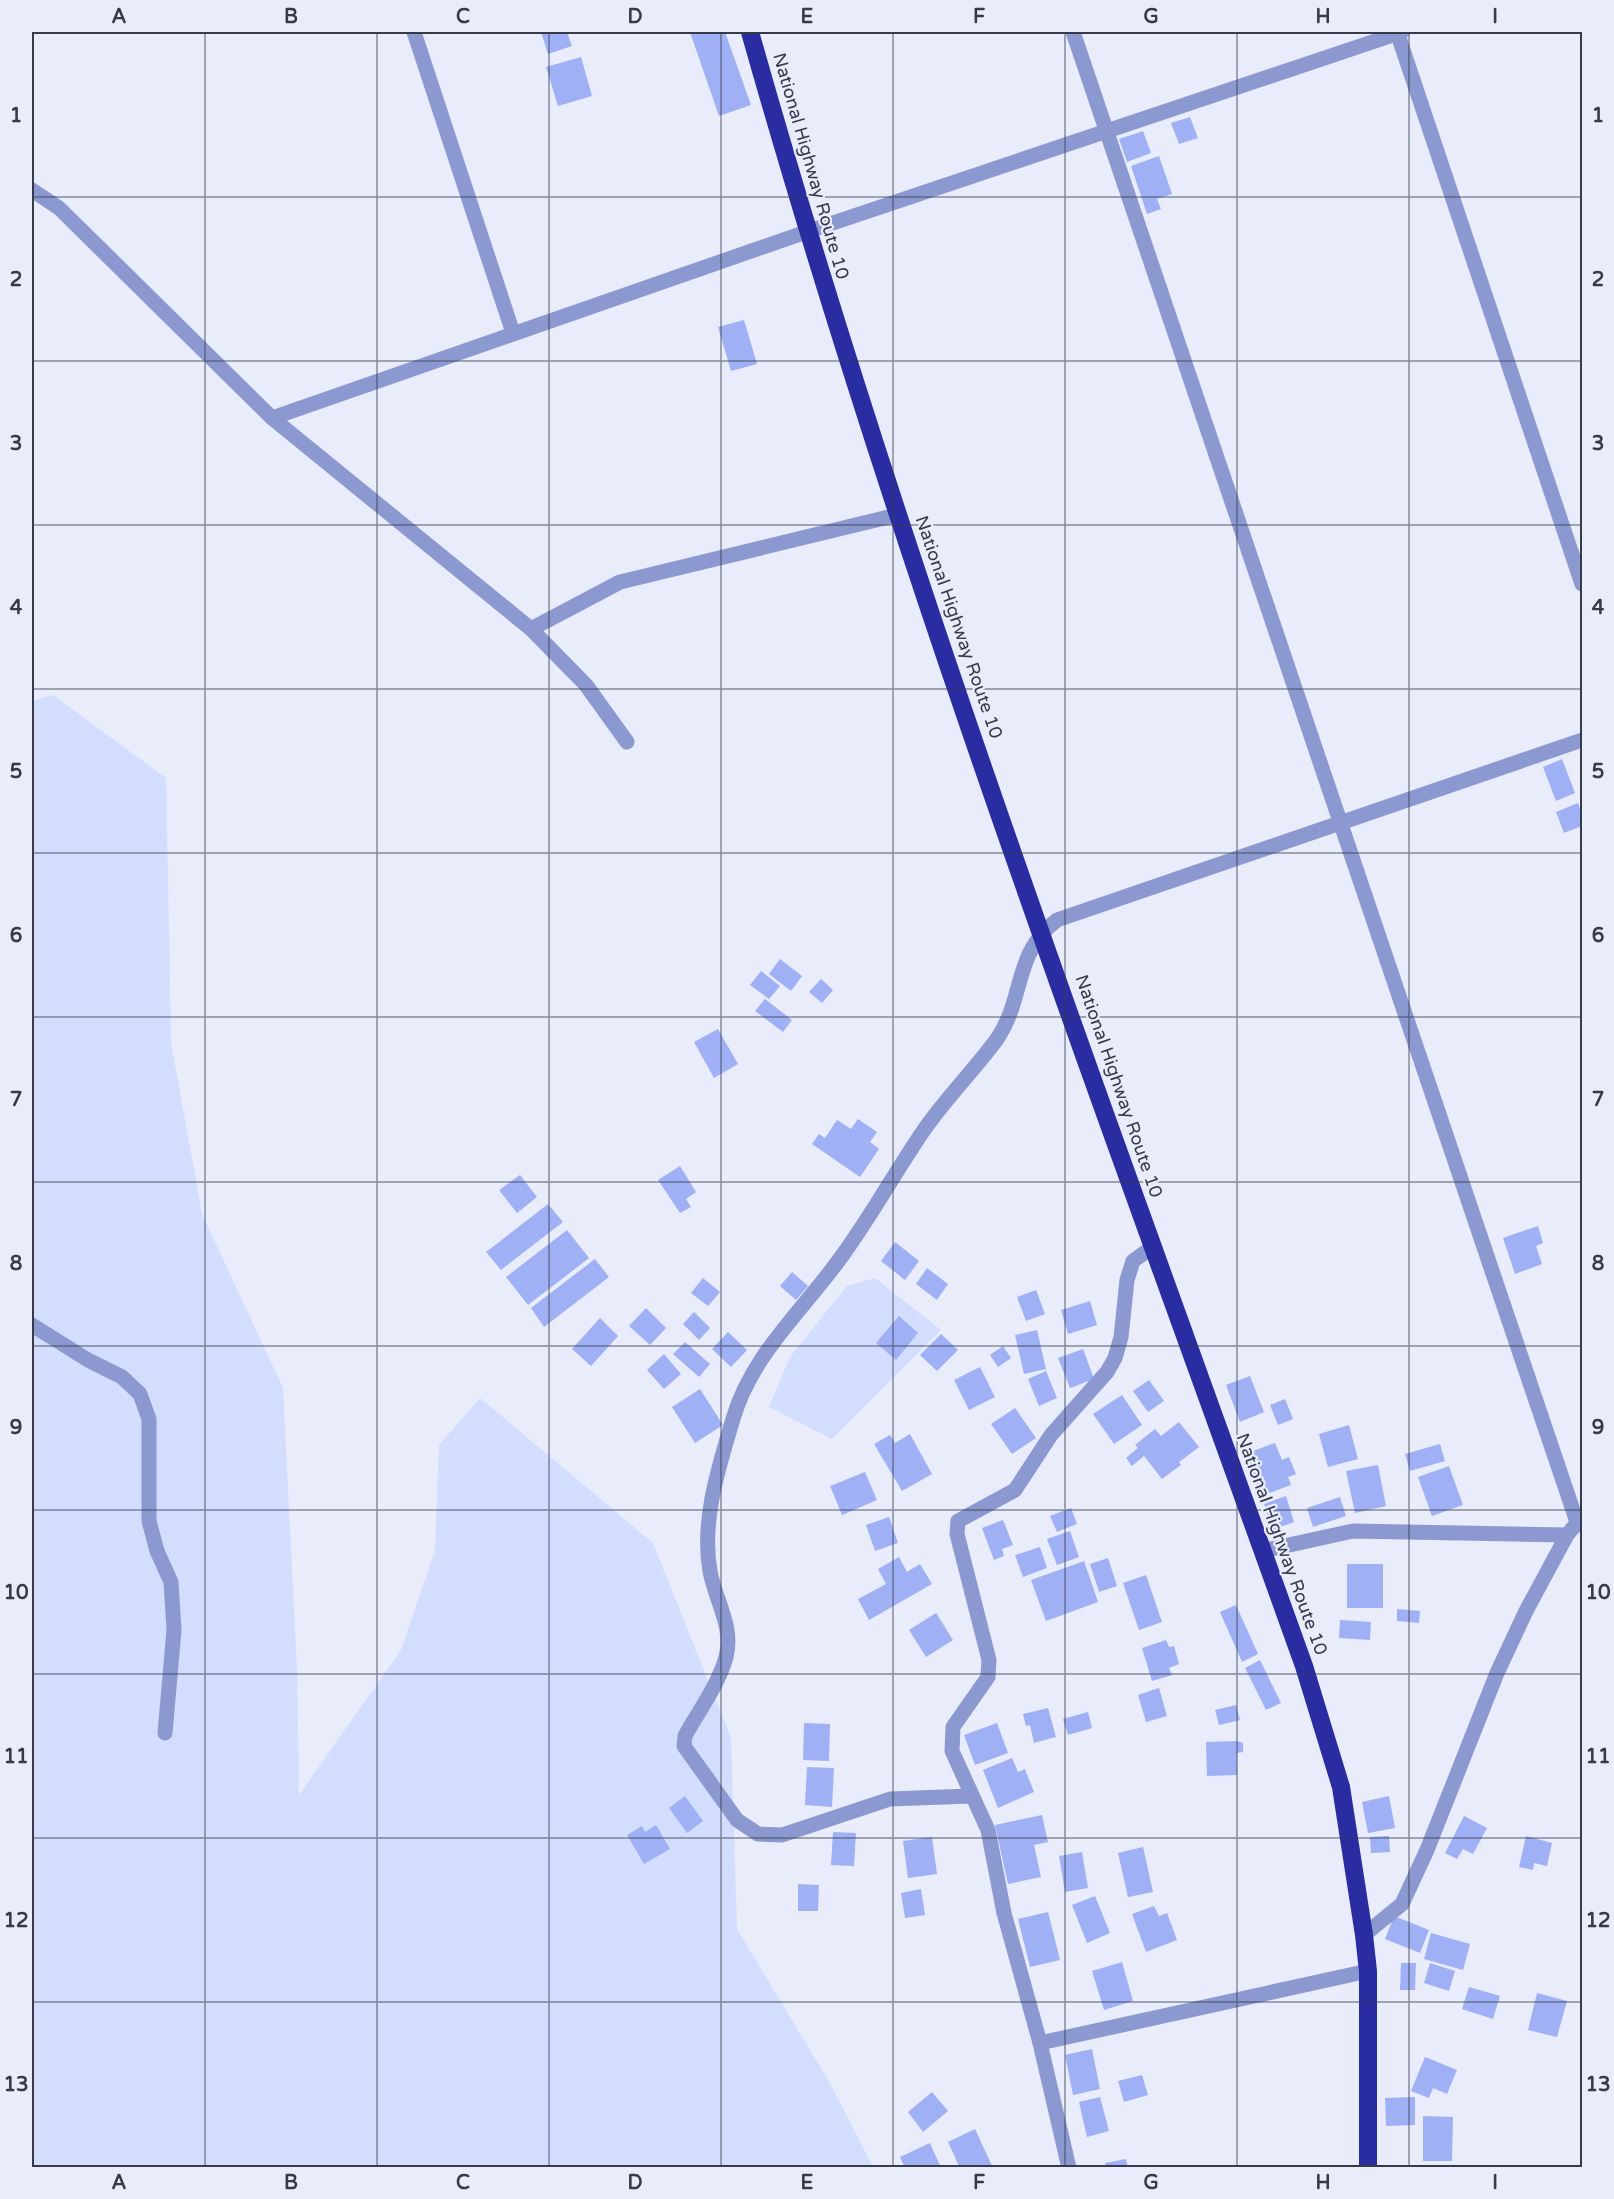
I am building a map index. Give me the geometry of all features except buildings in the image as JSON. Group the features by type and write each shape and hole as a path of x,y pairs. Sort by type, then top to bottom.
{"highway":[{"name":"National Highway Route 10","path":"750,32 806,232 897,515 1042,932 1304,1666 1341,1787 1365,1935 1368,1971 1368,2168"}],"street":[{"path":"414,32 513,333"},
{"path":"1073,32 1578,1525 1526,1611 1497,1673 1431,1840 1402,1904 1365,1935"},
{"path":"272,418 806,232 1399,32 1582,584"},
{"path":"32,190 59,208 272,418 531,629 586,685 627,742"},
{"path":"531,629 620,582 897,515"},
{"path":"971,1796 890,1799 782,1835 758,1834 737,1820 684,1746 685,1736 726,1658 728,1634 710,1571 712,1498 733,1416 748,1381 794,1315 839,1261 928,1124 997,1038 1012,1010 1028,952 1042,932 1057,920 1582,740"},
{"path":"1069,2168 1040,2043 1004,1913 988,1830 952,1751 953,1727 988,1677 989,1660 957,1534 958,1521 1015,1490 1050,1435 1107,1372 1115,1358 1120,1337 1126,1280 1133,1261 1154,1246"},
{"path":"32,1325 88,1360 122,1377 140,1394 149,1419 149,1521 171,1582 174,1630 165,1733"},
{"path":"1262,1551 1353,1531 1578,1525"},
{"path":"1040,2043 1368,1971"}],"shaded area":[{"path":"53,695 166,778 171,1043 202,1214 283,1388 297,1671 299,1795 401,1650 435,1551 439,1445 480,1398 653,1543 731,1738 737,1929 831,2085 873,2167 32,2167 32,701"},
{"path":"875,1278 941,1330 832,1439 769,1407 790,1357 847,1286"}]}
